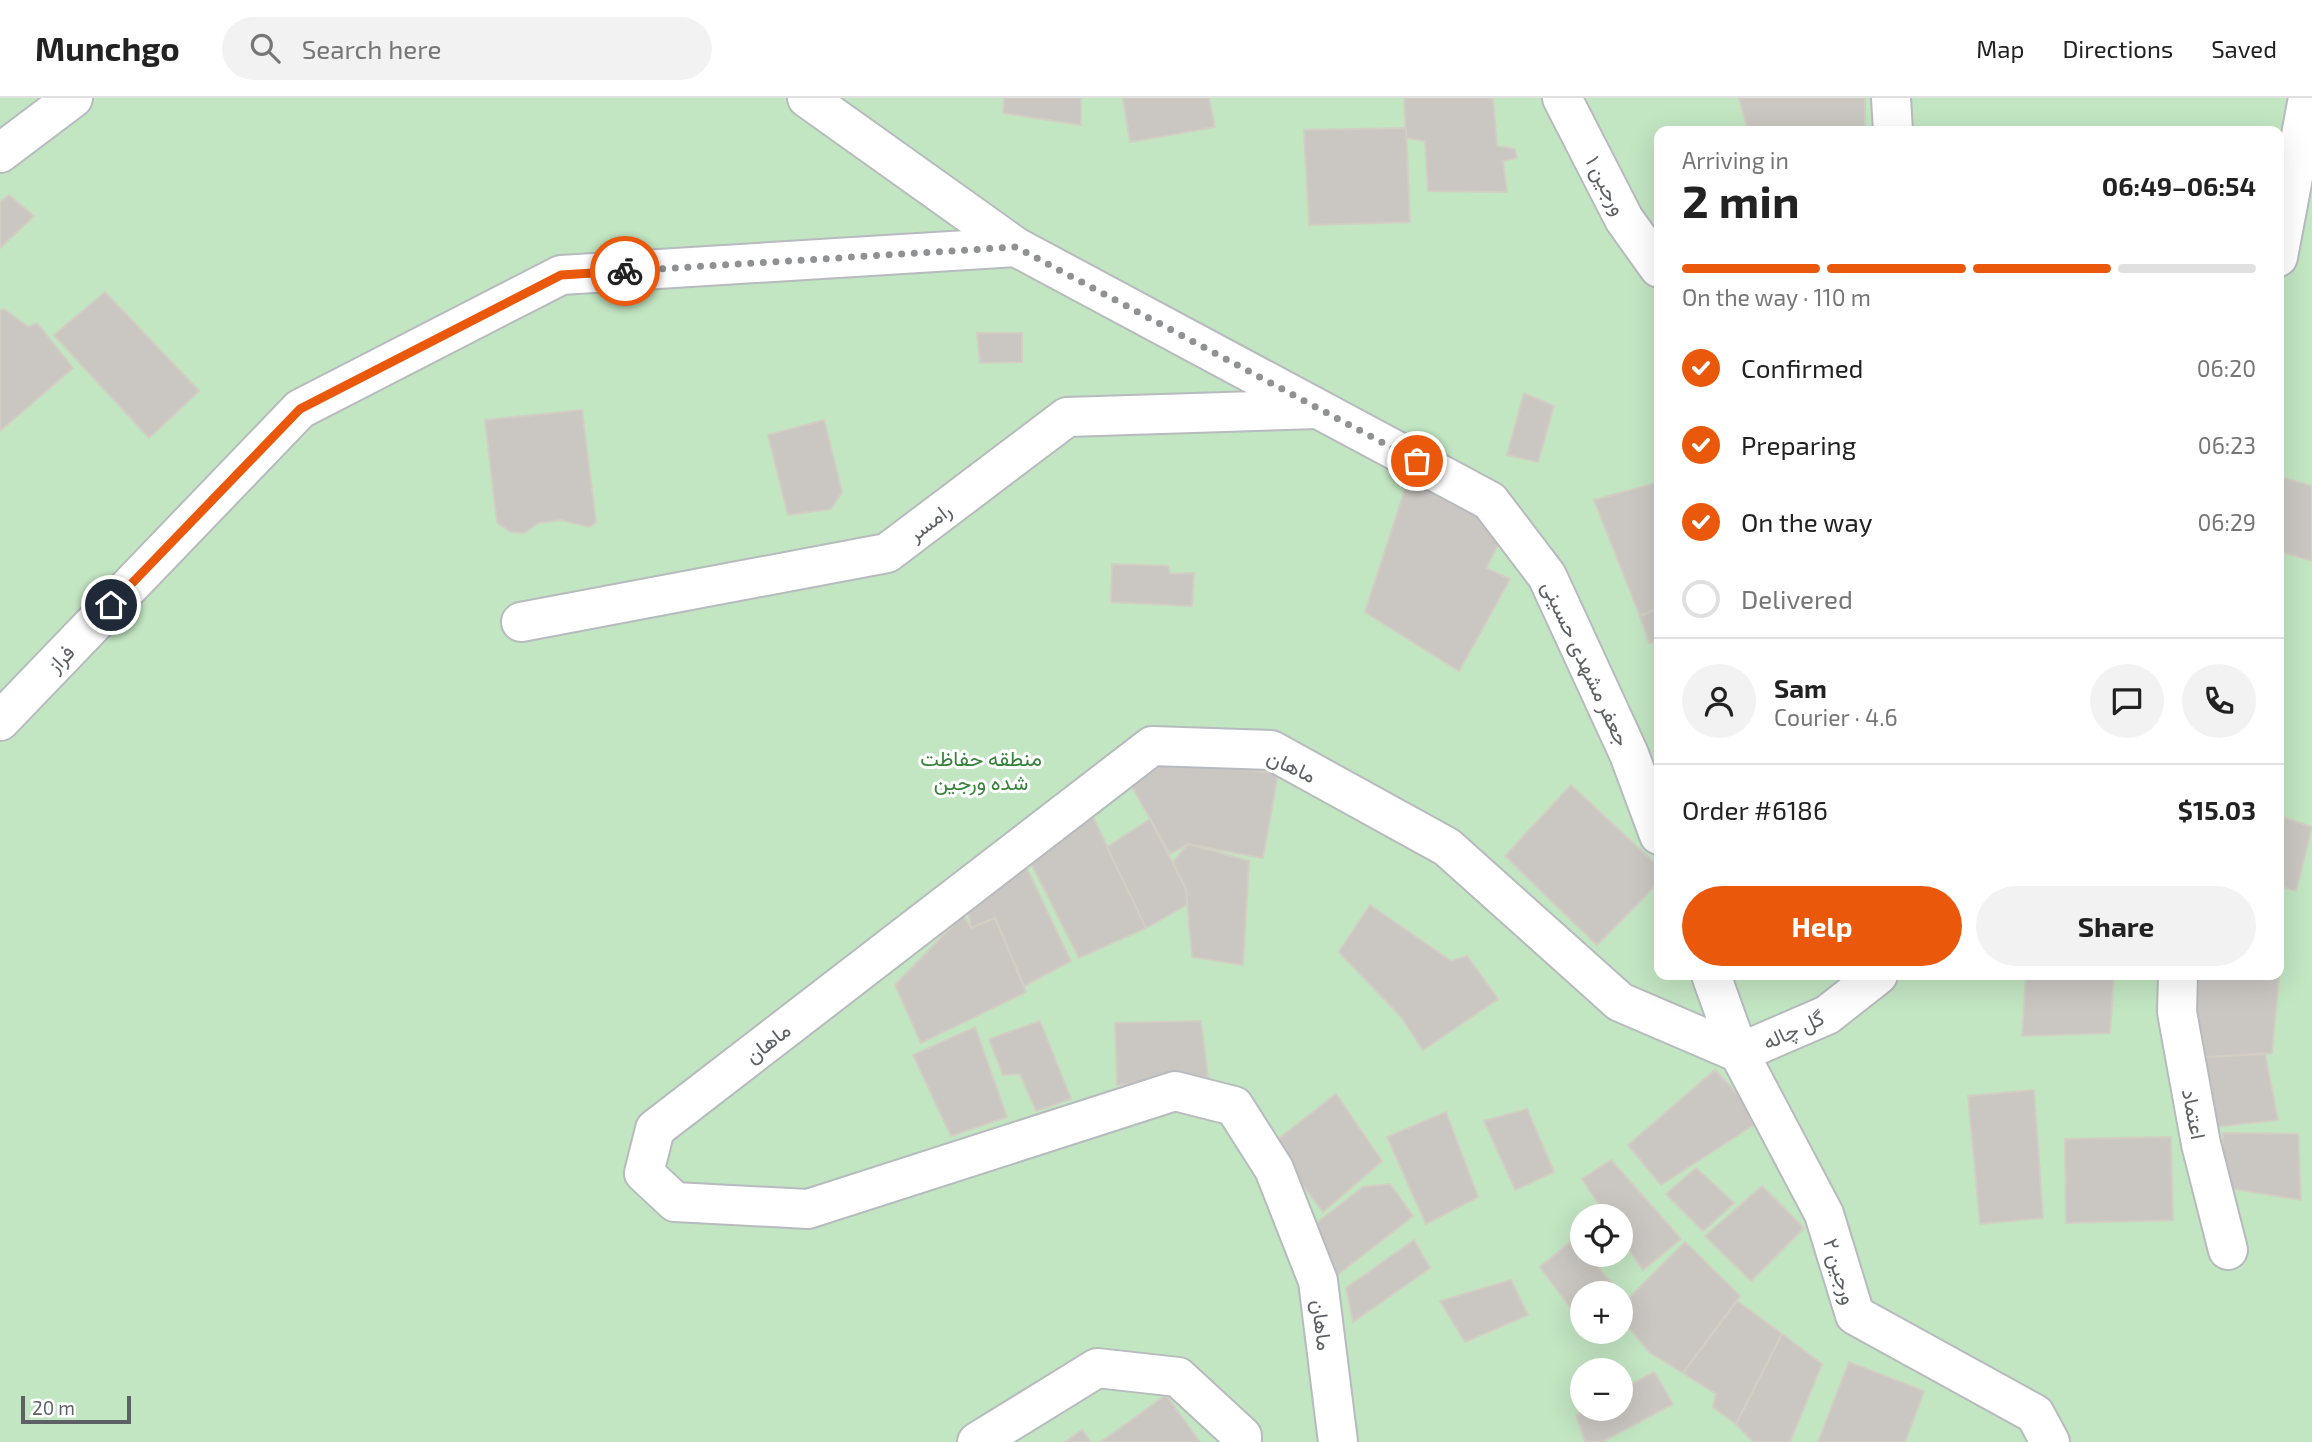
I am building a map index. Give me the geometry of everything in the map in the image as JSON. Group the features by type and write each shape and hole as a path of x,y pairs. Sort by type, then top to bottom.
{"street":[{"path":"0,153 74,98"},
{"name":"جعفر مشهدی حسینی","path":"807,98 1016,247 1490,501 1547,576 1629,754 1654,822"},
{"name":"ورجین ۱","path":"1562,98 1624,219 1654,261"},
{"path":"1891,98 1893,126"},
{"path":"2284,225 2308,98"},
{"name":"فراز","path":"0,721 300,409 561,275 1016,247"},
{"name":"رامسر","path":"521,622 887,553 1067,417 1320,409"},
{"name":"ماهان","path":"1338,1442 1318,1281 1274,1169 1234,1106 1175,1091 808,1209 675,1202 644,1173 654,1129 1152,746 1270,751 1447,847 1620,1002 1740,1053"},
{"path":"1713,980 1740,1053"},
{"name":"گل چاله","path":"1740,1053 1827,1015 1872,980"},
{"name":"اعتماد","path":"2178,980 2177,1012 2201,1144 2228,1250"},
{"name":"ورجین ۲","path":"1740,1053 1824,1214 1855,1315 2035,1414 2050,1442"},
{"path":"977,1442 1097,1368 1178,1377 1241,1436 1242,1442"}],"green space":[{"name":"منطقه حفاظت شده ورجین","path":"0,98 2312,98 2312,1442 0,1442"}],"building":[{"path":"1004,98 1081,98 1081,125 1003,113"},
{"path":"1123,98 1209,98 1215,127 1130,142"},
{"path":"1404,98 1493,98 1497,146 1515,149 1517,158 1503,161 1507,192 1428,191 1425,141 1406,138"},
{"path":"1739,98 1865,98 1865,126 1747,126"},
{"path":"1406,128 1410,222 1309,225 1304,130"},
{"path":"9,195 34,216 0,248 0,202"},
{"path":"105,292 199,391 149,438 54,335"},
{"path":"4,309 28,327 37,323 73,368 0,431 0,311"},
{"path":"977,333 1022,333 1022,362 980,363"},
{"path":"1524,393 1554,406 1538,462 1507,455"},
{"path":"582,410 596,522 589,527 561,520 538,523 524,533 511,532 497,523 485,420"},
{"path":"824,420 842,492 831,509 788,515 768,435"},
{"path":"2284,478 2312,486 2312,561 2284,553"},
{"path":"1408,480 1473,502 1507,528 1486,568 1510,579 1459,671 1365,612"},
{"path":"1654,483 1654,610 1640,616 1594,500"},
{"path":"1112,564 1168,566 1170,574 1194,573 1192,606 1111,602"},
{"path":"1654,610 1654,642 1649,643 1640,616"},
{"path":"1172,759 1278,774 1263,858 1188,844 1170,854 1131,785"},
{"path":"1571,785 1654,862 1654,887 1597,945 1505,856"},
{"path":"1091,813 1146,928 1079,958 1028,857"},
{"path":"2284,817 2312,827 2296,891 2284,888"},
{"path":"1150,819 1186,889 1188,904 1146,928 1107,847"},
{"path":"1188,844 1249,861 1243,965 1192,957 1186,889 1173,862"},
{"path":"1022,858 1071,961 1024,986 995,918 971,928 968,909"},
{"path":"1370,905 1451,961 1467,956 1498,999 1423,1050 1401,1017 1339,952"},
{"path":"963,915 971,928 995,918 1026,992 921,1043 895,985"},
{"path":"2026,980 2114,980 2110,1033 2022,1036"},
{"path":"2193,980 2279,980 2272,1053 2193,1058"},
{"path":"1040,1021 1071,1099 1036,1111 1020,1074 1003,1075 989,1039"},
{"path":"1201,1021 1208,1077 1117,1085 1115,1023"},
{"path":"975,1027 1007,1117 951,1136 913,1055"},
{"path":"2265,1054 2278,1120 2206,1128 2193,1058"},
{"path":"1715,1070 1761,1120 1661,1185 1628,1145"},
{"path":"2034,1090 2043,1218 1980,1224 1968,1096"},
{"path":"1336,1094 1382,1161 1323,1212 1272,1144"},
{"path":"1527,1109 1554,1172 1515,1190 1484,1121"},
{"path":"1446,1112 1478,1197 1426,1224 1387,1137"},
{"path":"2223,1133 2298,1134 2301,1200 2221,1187"},
{"path":"2171,1137 2173,1220 2066,1223 2065,1139"},
{"path":"1611,1160 1681,1239 1643,1270 1633,1256 1633,1204 1599,1204 1582,1179"},
{"path":"1696,1168 1734,1203 1703,1231 1666,1194"},
{"path":"1390,1184 1413,1216 1327,1283 1310,1228 1363,1187"},
{"path":"1762,1186 1804,1228 1751,1281 1705,1236"},
{"path":"1414,1240 1430,1268 1353,1322 1346,1288"},
{"path":"1570,1242 1570,1267 1598,1267 1610,1281 1570,1281 1570,1307 1540,1267"},
{"path":"1685,1242 1740,1296 1683,1373 1649,1352 1633,1333 1633,1294"},
{"path":"1511,1280 1528,1315 1465,1342 1440,1301"},
{"path":"1737,1301 1782,1334 1736,1424 1713,1407 1716,1394 1683,1373"},
{"path":"1782,1334 1822,1364 1790,1442 1753,1442 1736,1424"},
{"path":"1849,1362 1924,1391 1905,1442 1818,1442"},
{"path":"1654,1372 1673,1404 1602,1442 1585,1442 1578,1421 1633,1421 1633,1383"},
{"path":"1166,1395 1200,1442 1101,1442"},
{"path":"1082,1430 1091,1442 1065,1442"}],"way so far":[{"path":"625,271 1016,247 1417,461"}],"route":[{"path":"111,605 300,409 561,275 625,271"}]}
